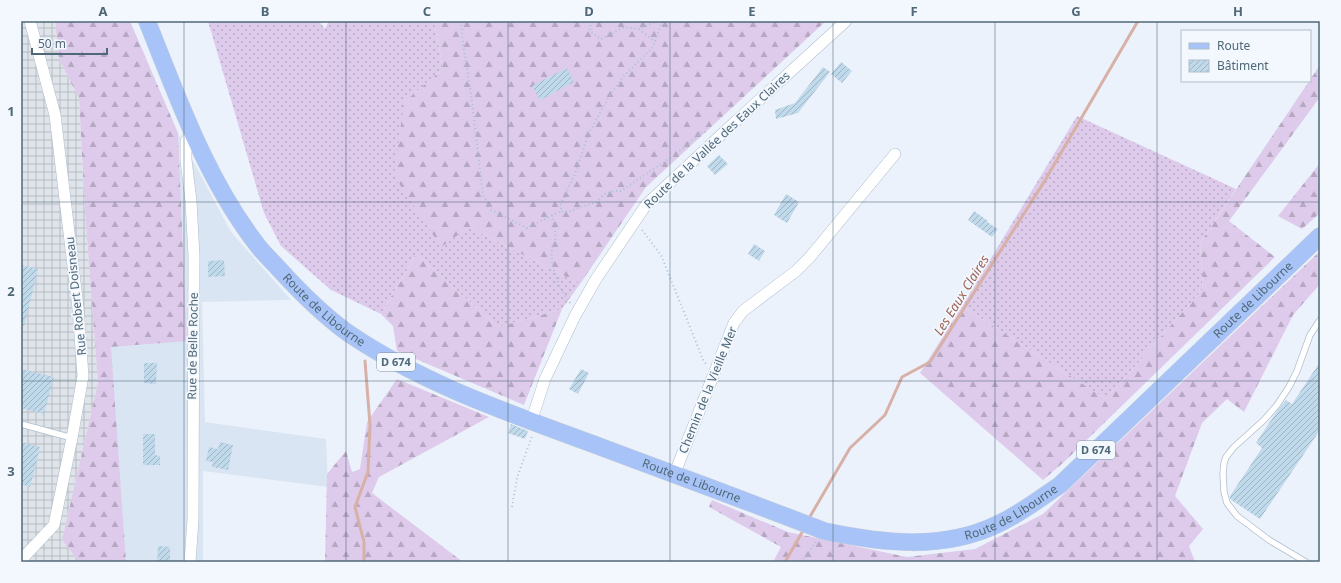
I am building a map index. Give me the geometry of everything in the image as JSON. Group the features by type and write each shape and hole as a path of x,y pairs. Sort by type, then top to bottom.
{"main road":[{"name":"Route de Libourne","path":"147,21 192,133 238,218 258,246 309,301 347,332 387,357 420,375 461,394 820,529 880,541 940,541 970,534 996,525 1021,512 1060,485 1320,236"}],"street":[{"name":"Rue Robert Doisneau","path":"21,560 54,524 83,376 78,308 55,116 30,21"},
{"name":"Route de la Vallée des Eaux Claires","path":"534,422 545,379 577,312 596,279 646,205 846,21"},
{"name":"Rue de Belle Roche","path":"190,562 193,520 194,256 186,141 192,133"},
{"name":"Chemin de la Vieille Mer","path":"673,474 676,470 734,323 743,311 796,271 810,258 895,154"}],"lane":[{"path":"1306,562 1269,540 1237,516 1226,503 1223,474 1226,457 1234,447 1264,420 1277,405 1289,387 1297,371 1310,335 1320,320"},
{"path":"21,424 72,438"}],"path":[{"path":"461,21 483,195 491,210 527,228 561,211 569,212 597,202 604,194 614,191 621,191 676,154 702,132 710,132 721,135"},
{"path":"591,21 590,31 601,39 625,27 639,29 655,42"},
{"path":"639,29 658,21"},
{"path":"561,211 561,203 575,174 588,135 609,96 623,77 653,47 662,21"},
{"path":"552,215 556,240 552,248 552,264 558,282 566,298 577,312"},
{"path":"635,221 660,255 704,362 714,371"},
{"path":"512,508 517,478 534,422"},
{"path":"801,562 820,529"}],"shaded area":[{"path":"21,21 55,21 59,59 79,98 85,211 98,383 62,540 79,562 21,562"},
{"path":"178,133 231,232 291,300 202,302 205,422 326,439 328,487 203,471 203,562 126,562 110,346 187,340"}],"green space":[{"path":"55,21 130,21 178,133 187,341 111,347 126,562 79,562 62,540 98,383 85,211 79,98 59,59"},
{"path":"208,21 319,21 325,29 329,21 434,21 443,69 404,102 469,227 580,284 562,309 498,327 416,254 381,314 331,290 281,246 264,213"},
{"path":"434,21 826,21 646,187 580,284 469,227 441,247 394,176 404,102 443,69"},
{"path":"1320,65 1320,97 1229,221 1275,257 1064,462 1043,480 920,373 962,306 1106,399 1203,289 1200,243 1309,82 1311,82 1311,78"},
{"path":"1077,116 1236,189 1200,243 1203,289 1106,399 962,306"},
{"path":"1320,163 1320,213 1302,229 1278,216"},
{"path":"1320,251 1320,284 1293,315 1244,412 1227,399 1202,423 1175,496 1203,529 1189,546 1195,562 773,562 781,547 709,507 712,500 788,532 907,557 975,549 1043,514"},
{"path":"416,254 498,327 562,309 524,405 397,351 393,326 381,314"},
{"path":"397,379 489,417 379,477 372,493 463,562 325,562 327,474 346,451 352,472 360,469 367,422"}],"building":[{"path":"841,62 852,71 842,83 831,74"},
{"path":"823,67 830,72 798,113 776,119 775,110 795,103"},
{"path":"567,68 574,82 540,100 532,86"},
{"path":"719,155 728,164 715,175 707,166"},
{"path":"786,194 799,202 787,223 774,215"},
{"path":"974,211 998,229 992,237 968,220"},
{"path":"754,244 765,251 759,261 748,254"},
{"path":"224,260 225,276 208,277 208,261"},
{"path":"21,265 38,269 24,326 21,325"},
{"path":"1320,362 1320,430 1260,519 1230,499 1230,496 1262,448 1256,443 1277,411 1286,400 1292,404"},
{"path":"144,363 157,363 156,384 144,383"},
{"path":"21,369 54,377 44,414 21,408"},
{"path":"581,369 589,373 578,394 569,389"},
{"path":"511,424 528,431 525,439 508,433"},
{"path":"143,434 155,434 155,455 160,456 160,465 143,465"},
{"path":"21,442 40,447 30,487 21,484"},
{"path":"220,442 233,445 228,470 212,467 213,462 206,461 209,447 218,449"},
{"path":"158,546 170,547 170,562 157,562"}],"waterway":[{"name":"Les Eaux Claires","path":"808,520 850,448 885,415 902,377 930,362 1044,182 1138,21"},
{"name":"Les Eaux Claires","path":"364,562 364,542 355,507 368,472 370,425 365,361"},
{"name":"Les Eaux Claires","path":"785,562 804,529"}]}
